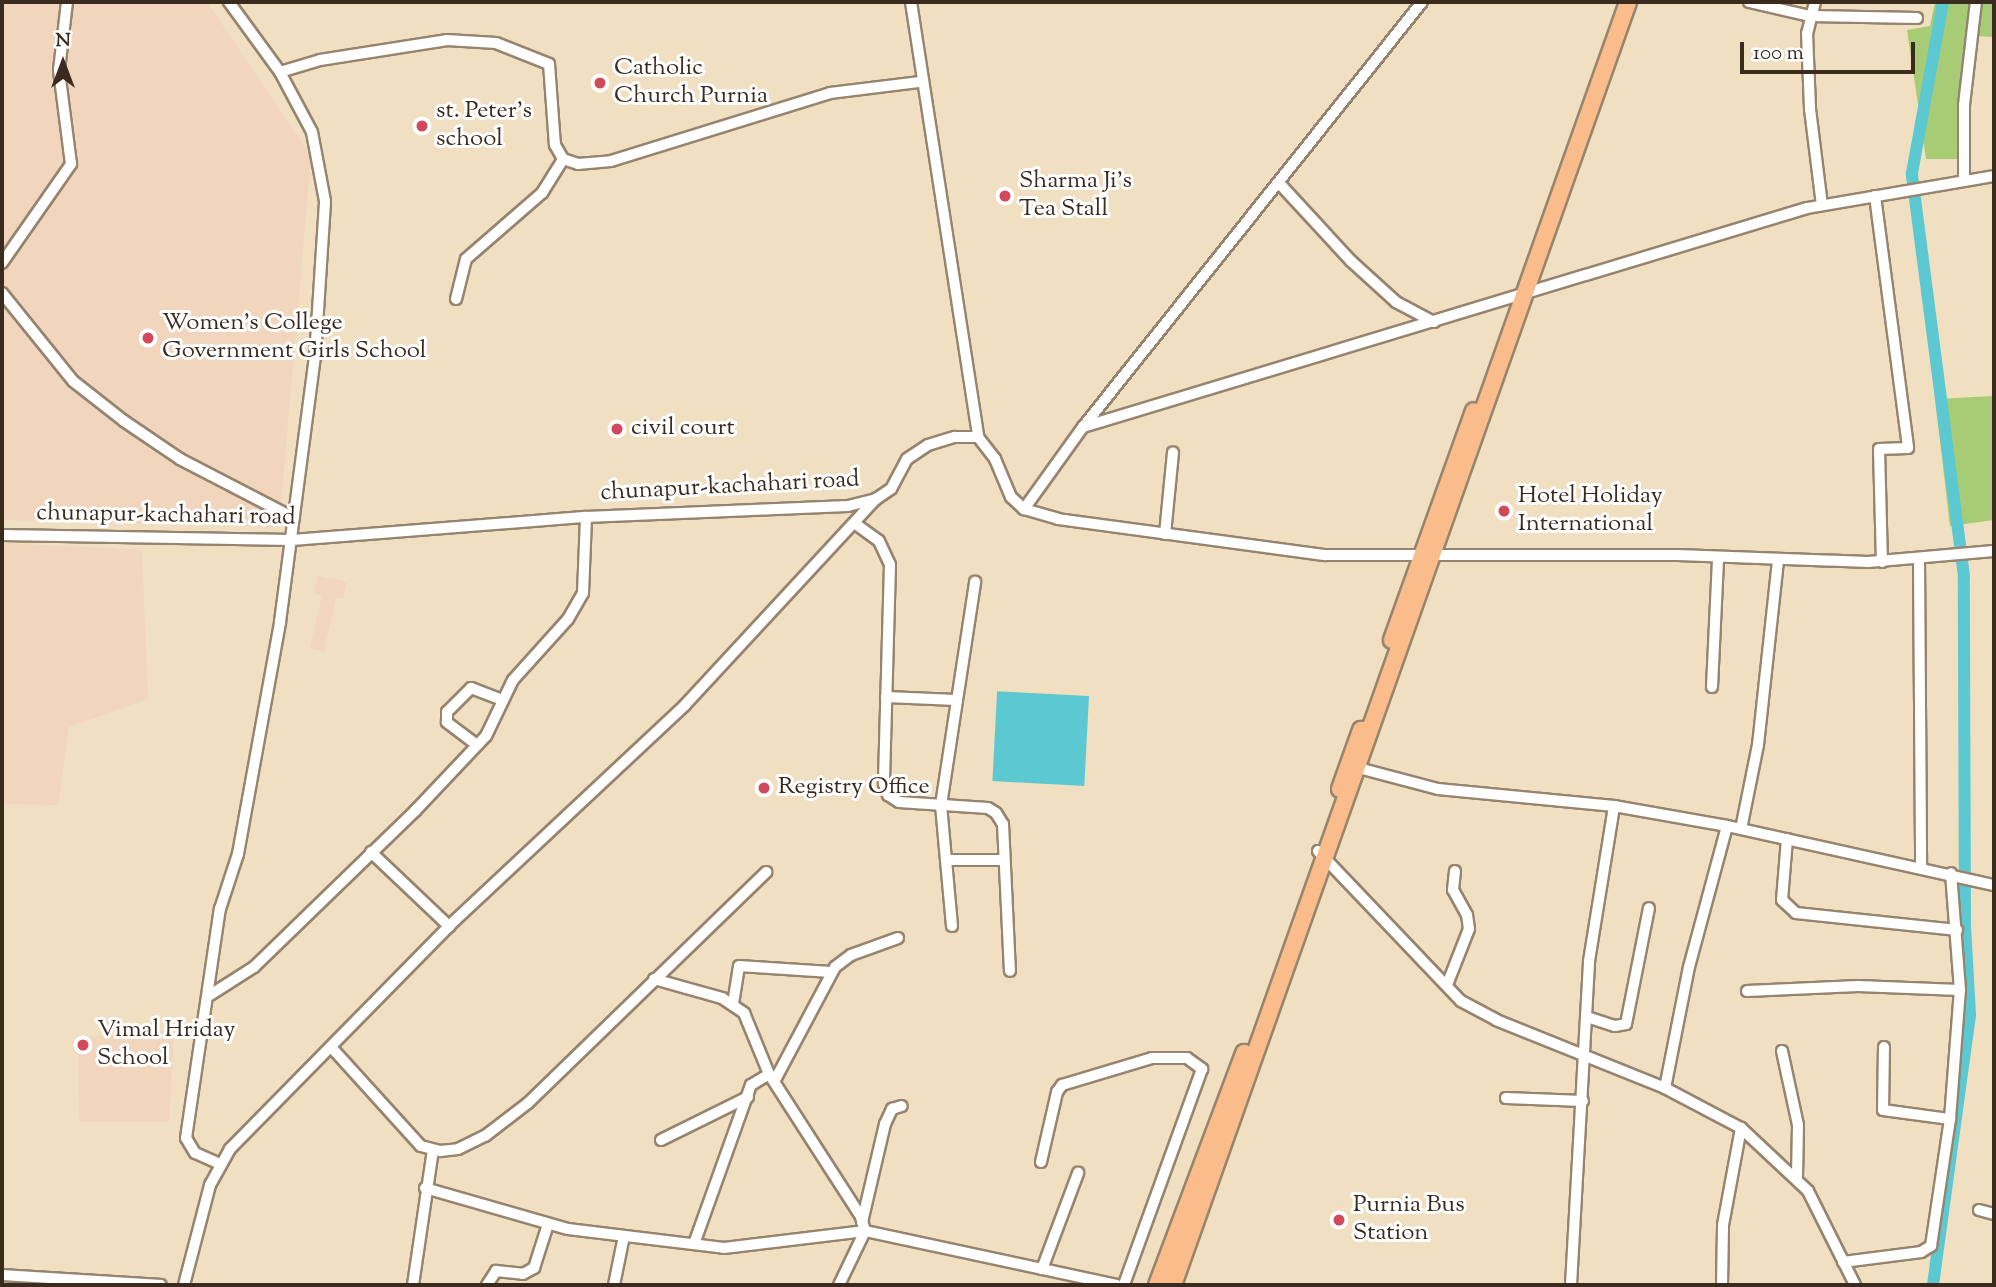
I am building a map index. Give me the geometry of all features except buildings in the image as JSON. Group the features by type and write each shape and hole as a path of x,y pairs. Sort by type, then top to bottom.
{"highway":[{"path":"1173,1285 1426,556 1628,2"},
{"path":"1157,1285 1322,855"}],"street":[{"path":"2,263 71,164 59,70 67,2"},
{"path":"219,1164 195,1153 186,1138 210,995 220,909 239,854 292,540 315,358 324,201 312,132 280,72 229,2"},
{"path":"911,2 920,82 978,437 995,459 1011,497 1024,509 1058,519 1325,555 1882,562 1919,561 1994,551"},
{"path":"1024,509 1083,427 1422,2"},
{"path":"1749,2 1810,16 1916,18"},
{"path":"1815,2 1810,16 1810,109 1822,205"},
{"path":"1964,181 1964,105 1976,2"},
{"path":"280,72 320,60 447,40 495,43 549,64 554,136 564,159"},
{"path":"564,159 603,162 830,93 920,82"},
{"path":"456,299 466,259 542,193 564,159"},
{"path":"1083,427 1434,322 1526,286 1822,205 1994,176"},
{"path":"1279,183 1378,286 1396,302 1434,322"},
{"path":"1875,196 1908,448 1879,449 1882,562"},
{"path":"2,293 74,381 124,421 180,459 294,518"},
{"name":"chunapur-kachahari road","path":"2,535 292,540 586,517 848,506 876,499 891,489 907,460 928,445 955,437 978,437"},
{"path":"1165,534 1173,452"},
{"path":"184,1285 203,1207 219,1164 244,1134 332,1048 449,926 679,711 857,525 876,499"},
{"path":"210,995 254,967 477,745 525,663 568,619 583,593 586,517"},
{"path":"857,525 879,541 890,565 884,784 888,795 899,802 988,808 996,813 1003,824 1010,971"},
{"path":"1712,687 1718,558"},
{"path":"1919,561 1921,867"},
{"path":"1741,829 1759,745 1778,562"},
{"path":"952,926 941,805 975,582"},
{"path":"477,745 447,722 447,712 471,688 503,700"},
{"path":"886,697 957,700"},
{"path":"1354,767 1438,789 1614,806 1727,826 1954,874 1994,885"},
{"path":"1571,1285 1589,961 1614,806"},
{"path":"1665,1088 1689,967 1727,826"},
{"path":"1787,839 1782,900 1796,913 1957,930"},
{"path":"371,852 449,926"},
{"path":"1322,855 1447,985 1477,1011 1665,1088 1741,1128 1797,1176 1854,1285"},
{"path":"946,860 1004,860"},
{"path":"1447,985 1469,929 1466,915 1453,890 1455,871"},
{"path":"332,1048 421,1146 433,1150 472,1143 528,1103 766,872"},
{"path":"1843,1262 1921,1252 1931,1246 1950,1119 1960,990 1954,874"},
{"path":"1587,1017 1615,1026 1626,1024 1649,908"},
{"path":"772,1077 831,972 851,955 898,938"},
{"path":"733,1004 739,967 831,972"},
{"path":"654,979 733,1004 744,1013 772,1077 855,1202 863,1227"},
{"path":"1747,991 1858,986 1960,990"},
{"path":"1884,1047 1883,1110 1950,1119"},
{"path":"1782,1051 1798,1125 1797,1176"},
{"path":"1041,1162 1057,1092 1062,1085 1152,1058 1187,1058 1202,1069 1124,1285"},
{"path":"694,1244 755,1080 772,1077"},
{"path":"661,1140 748,1097"},
{"path":"1506,1098 1583,1101"},
{"path":"839,1285 863,1227 885,1124 892,1109 902,1106"},
{"path":"1722,1285 1723,1225 1741,1128"},
{"path":"413,1285 425,1188 433,1150"},
{"path":"1042,1269 1078,1173"},
{"path":"425,1188 548,1224 694,1244 747,1248 812,1234 863,1227 1116,1285"},
{"path":"1979,1210 1994,1214"},
{"path":"487,1285 495,1271 523,1274 534,1268 548,1224"},
{"path":"614,1285 624,1236"},
{"path":"2,1275 161,1285"}],"shaded area":[{"name":"Women's College Government Girls School","path":"2,2 207,2 311,156 279,527 2,520"},
{"path":"2,543 142,550 148,699 69,727 58,805 2,804"},
{"path":"318,576 347,582 343,599 336,598 324,652 310,648 322,595 314,593"},
{"path":"174,1030 169,1122 79,1122 78,1038"}],"green space":[{"path":"1935,2 1994,2 1994,37 1975,36 1966,159 1926,159 1907,30 1930,26"},
{"path":"1994,396 1994,520 1950,526 1935,399"}],"water":[{"path":"997,691 1089,696 1084,786 992,781"}],"waterway":[{"path":"1933,1285 1970,1015 1965,925 1964,576 1912,173 1943,2"}],"place":[{"name":"Catholic Church Purnia","path":"600,83"},
{"name":"st. Peter's school","path":"422,126"},
{"name":"Sharma Ji's Tea Stall","path":"1005,196"},
{"name":"Women's College Government Girls School","path":"148,338"},
{"name":"civil court","path":"617,429"},
{"name":"Hotel Holiday International","path":"1504,511"},
{"name":"Registry Office","path":"764,788"},
{"name":"Vimal Hriday School","path":"83,1045"},
{"name":"Purnia Bus Station","path":"1339,1220"}]}
